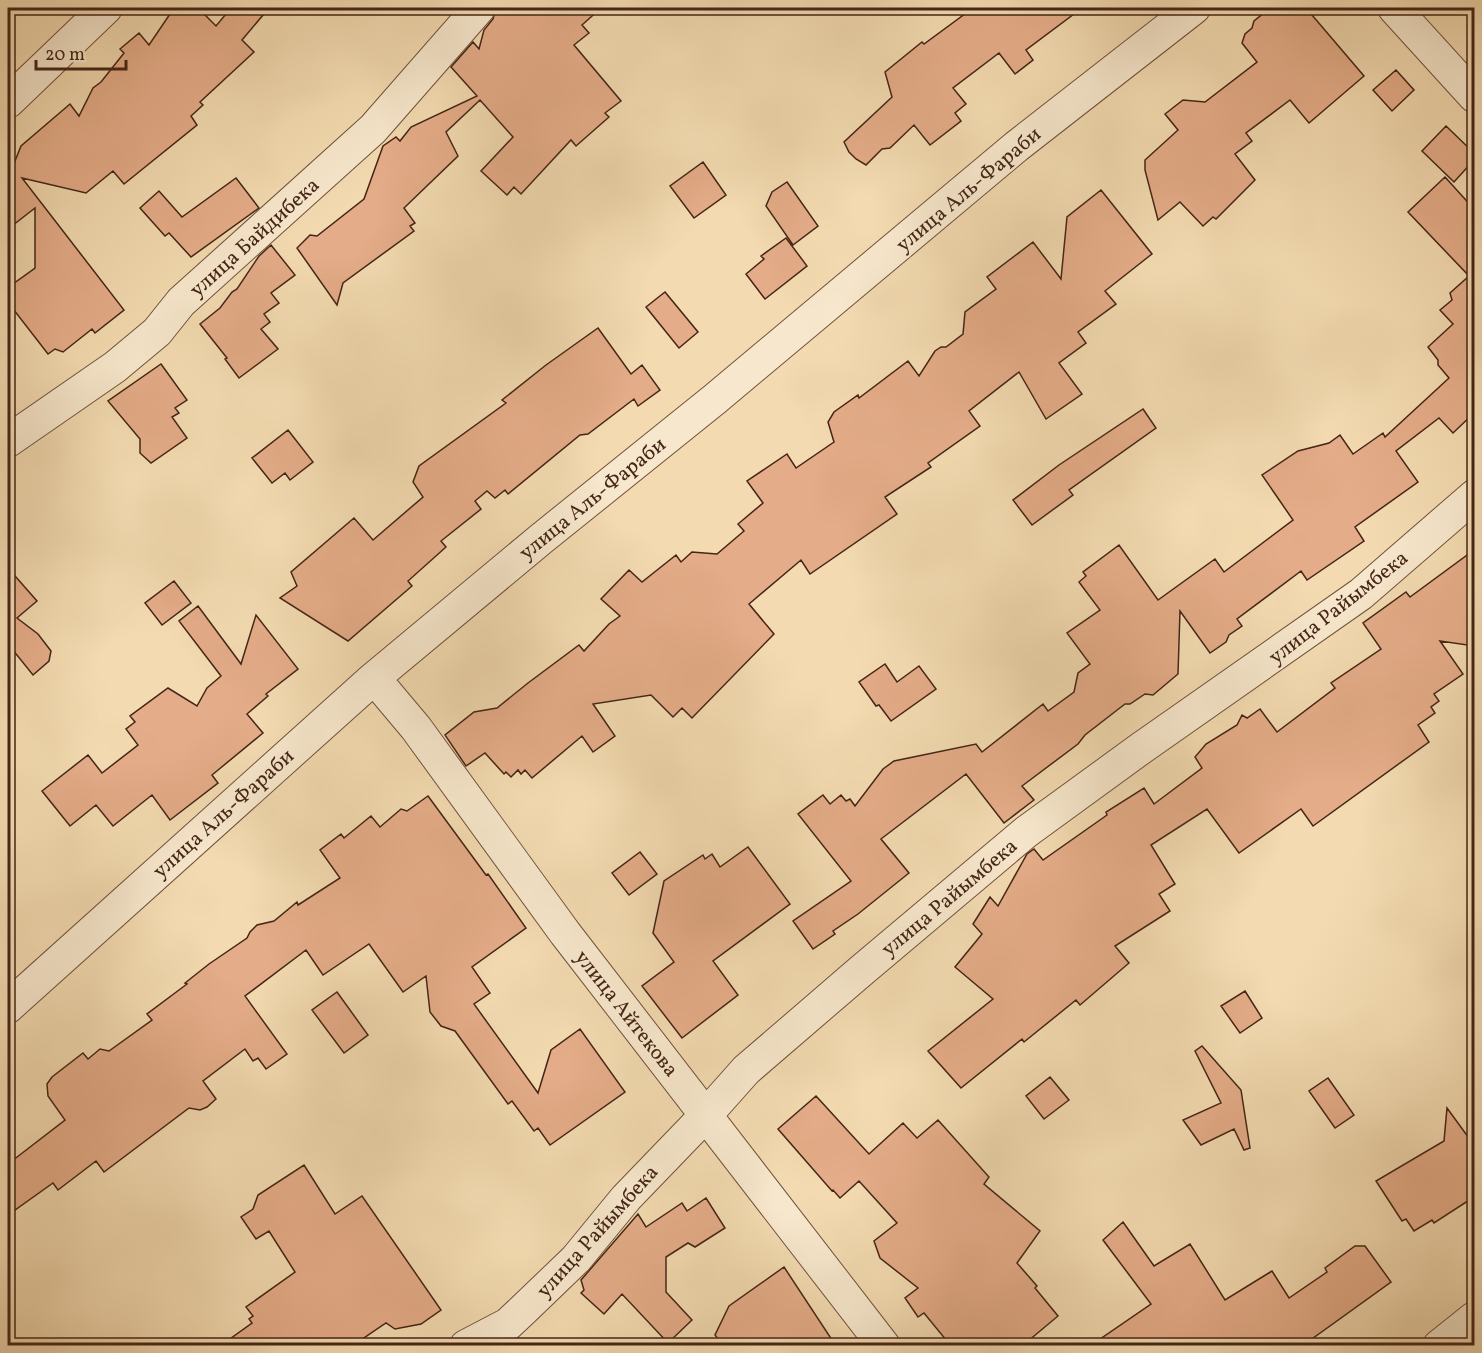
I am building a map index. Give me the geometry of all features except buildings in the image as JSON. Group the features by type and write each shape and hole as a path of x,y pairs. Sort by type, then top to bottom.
{"street":[{"path":"8,102 106,8"},
{"name":"улица Байдибека","path":"8,441 115,367 157,332 181,302 373,129 479,8"},
{"name":"улица Аль-Фараби","path":"8,1007 374,678 532,546 715,399 1017,146 1194,8"},
{"path":"1394,8 1474,96"},
{"name":"улица Райымбека","path":"466,1346 508,1324 576,1259 626,1198 746,1070 1026,832 1361,594 1474,495"},
{"name":"улица Айтекова","path":"374,678 416,728 566,933 884,1346"},
{"path":"1439,1346 1474,1318"}]}
